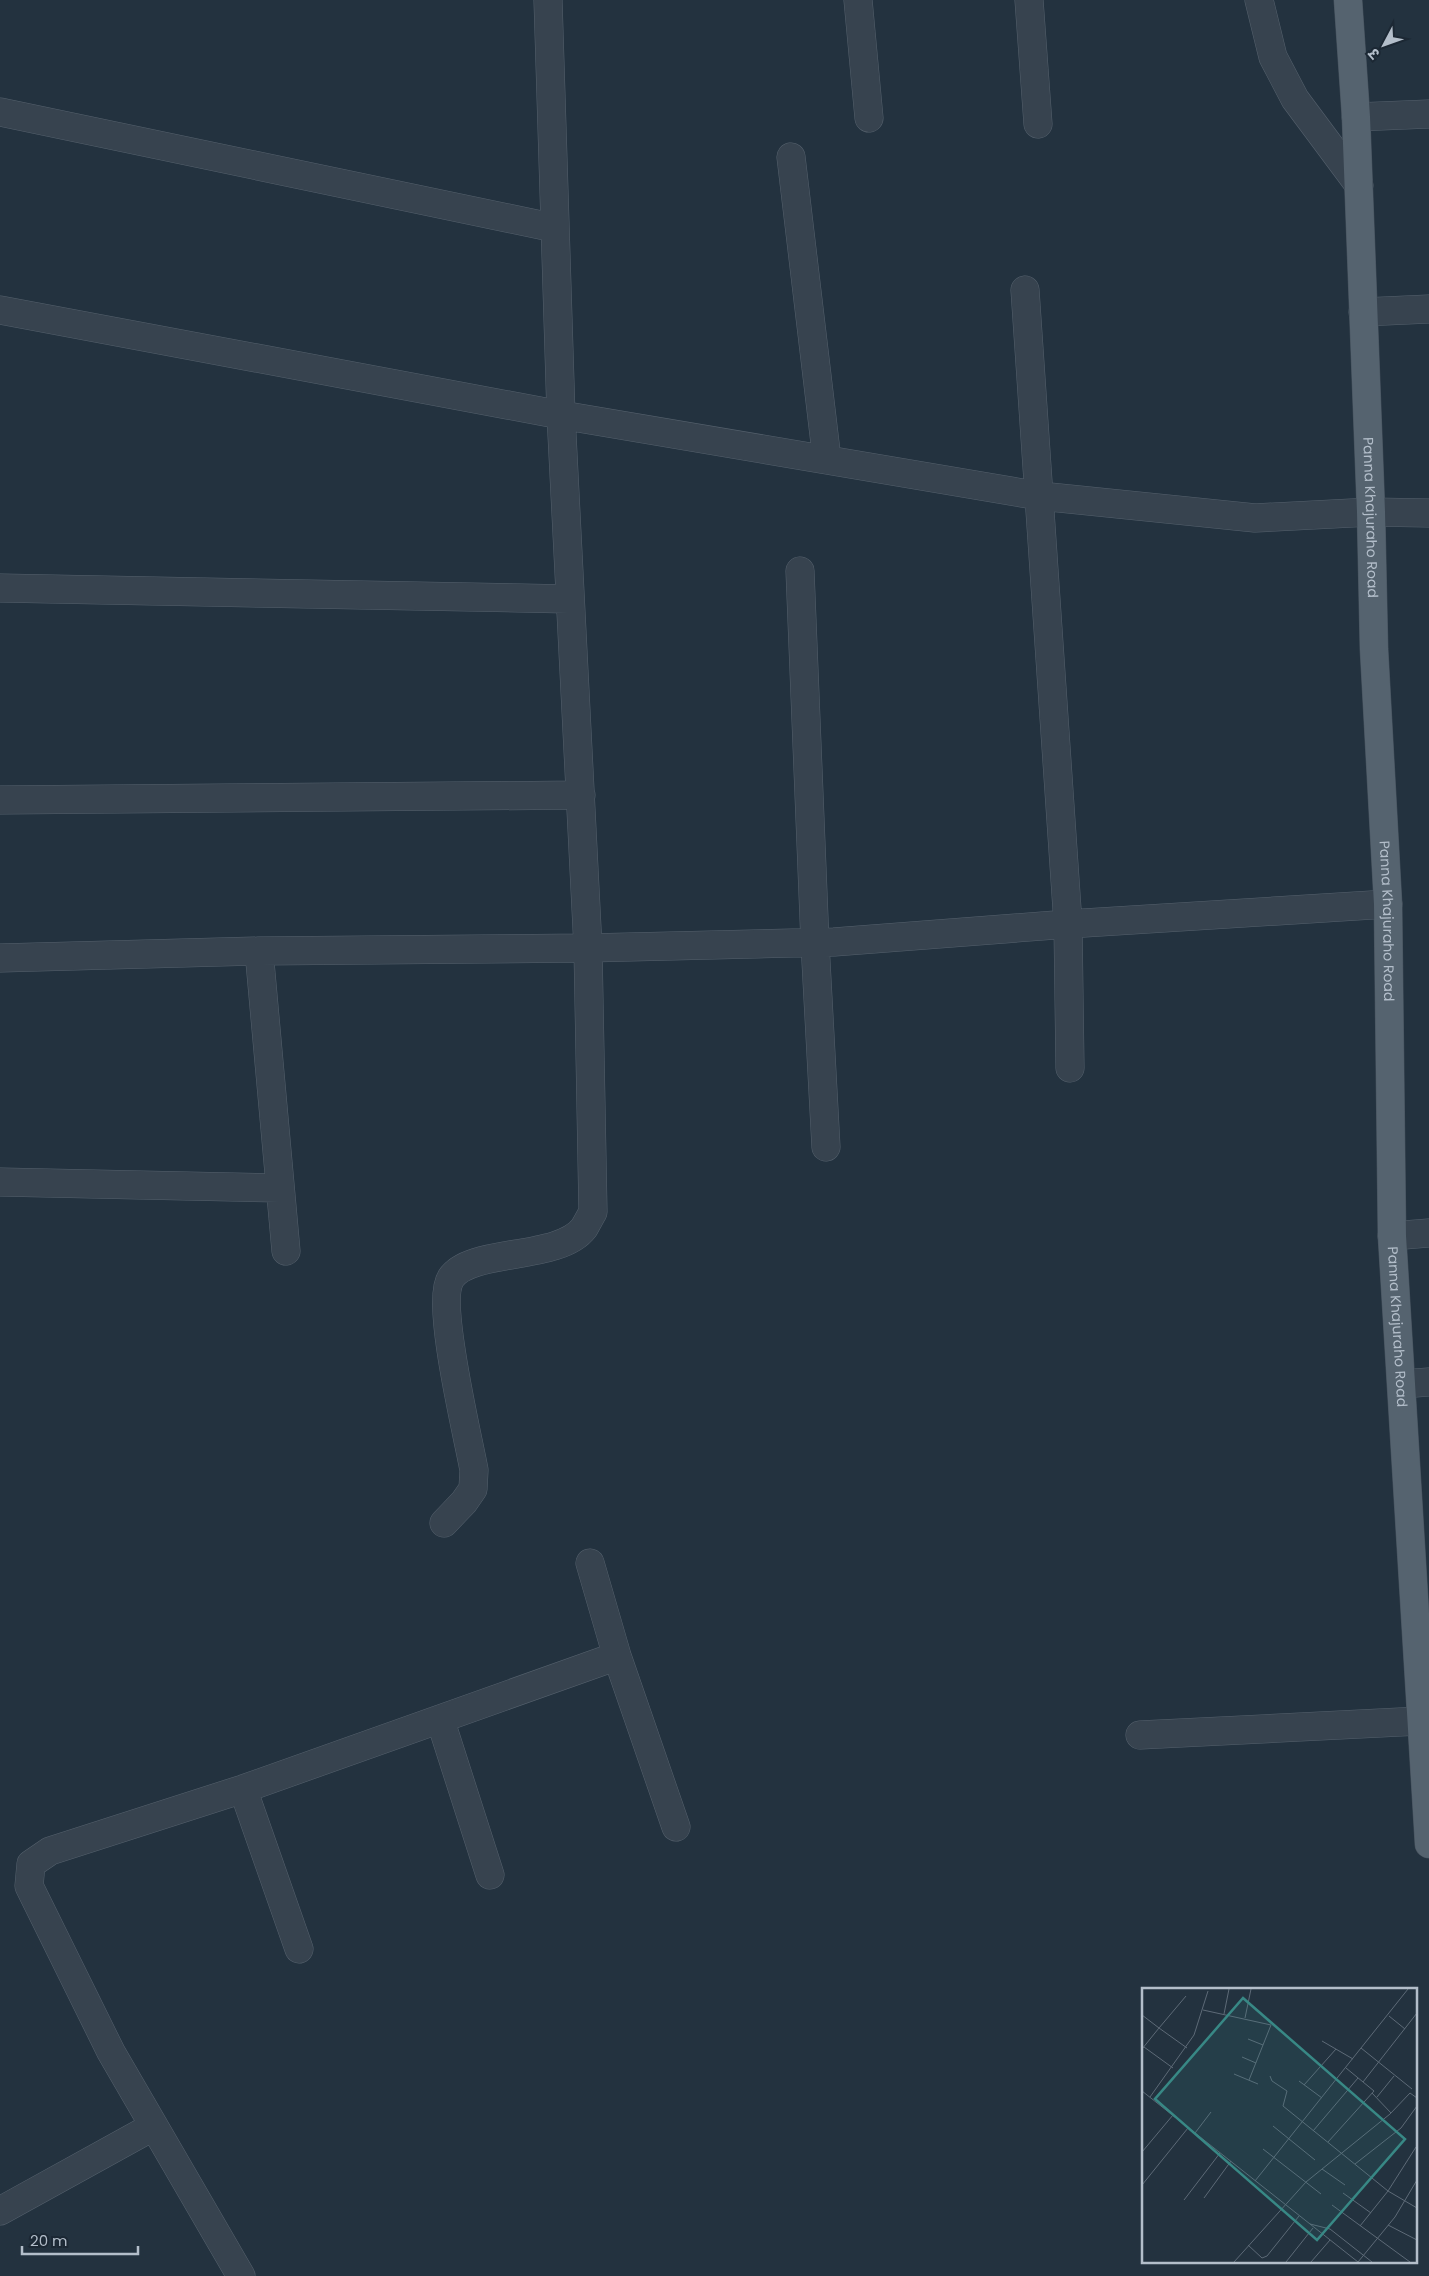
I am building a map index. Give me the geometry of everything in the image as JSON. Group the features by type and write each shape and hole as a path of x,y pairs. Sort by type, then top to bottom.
{"main road":[{"name":"Panna Khajuraho Road","path":"1348,0 1356,117 1371,512 1374,658 1388,904 1392,1236 1420,1721 1429,1817 1429,1844"}],"street":[{"path":"444,1523 464,1502 473,1489 474,1470 448,1334 447,1294 451,1278 466,1265 562,1244 583,1230 593,1212 588,948 561,415 548,0"},
{"path":"858,0 869,118"},
{"path":"1029,0 1038,124"},
{"path":"1259,0 1274,57 1295,98 1358,185"},
{"path":"0,112 555,228"},
{"path":"1356,117 1429,114"},
{"path":"791,158 827,460"},
{"path":"1026,290 1068,924 1070,1068"},
{"path":"1363,312 1429,309"},
{"path":"0,310 561,415 1040,496 1255,518 1371,512 1429,513"},
{"path":"800,571 814,942 826,1147"},
{"path":"0,588 569,599"},
{"path":"0,800 581,795"},
{"path":"0,958 259,951 588,948 814,942 1388,904"},
{"path":"259,951 286,1251"},
{"path":"0,1182 280,1188"},
{"path":"1392,1236 1429,1233"},
{"path":"1402,1384 1429,1382"},
{"path":"590,1563 617,1656 676,1827"},
{"path":"241,2276 111,2052 29,1886 31,1864 50,1851 243,1789 617,1656"},
{"path":"440,1719 490,1875"},
{"path":"1140,1735 1420,1721"},
{"path":"243,1789 299,1949"},
{"path":"0,2211 154,2126"}]}
